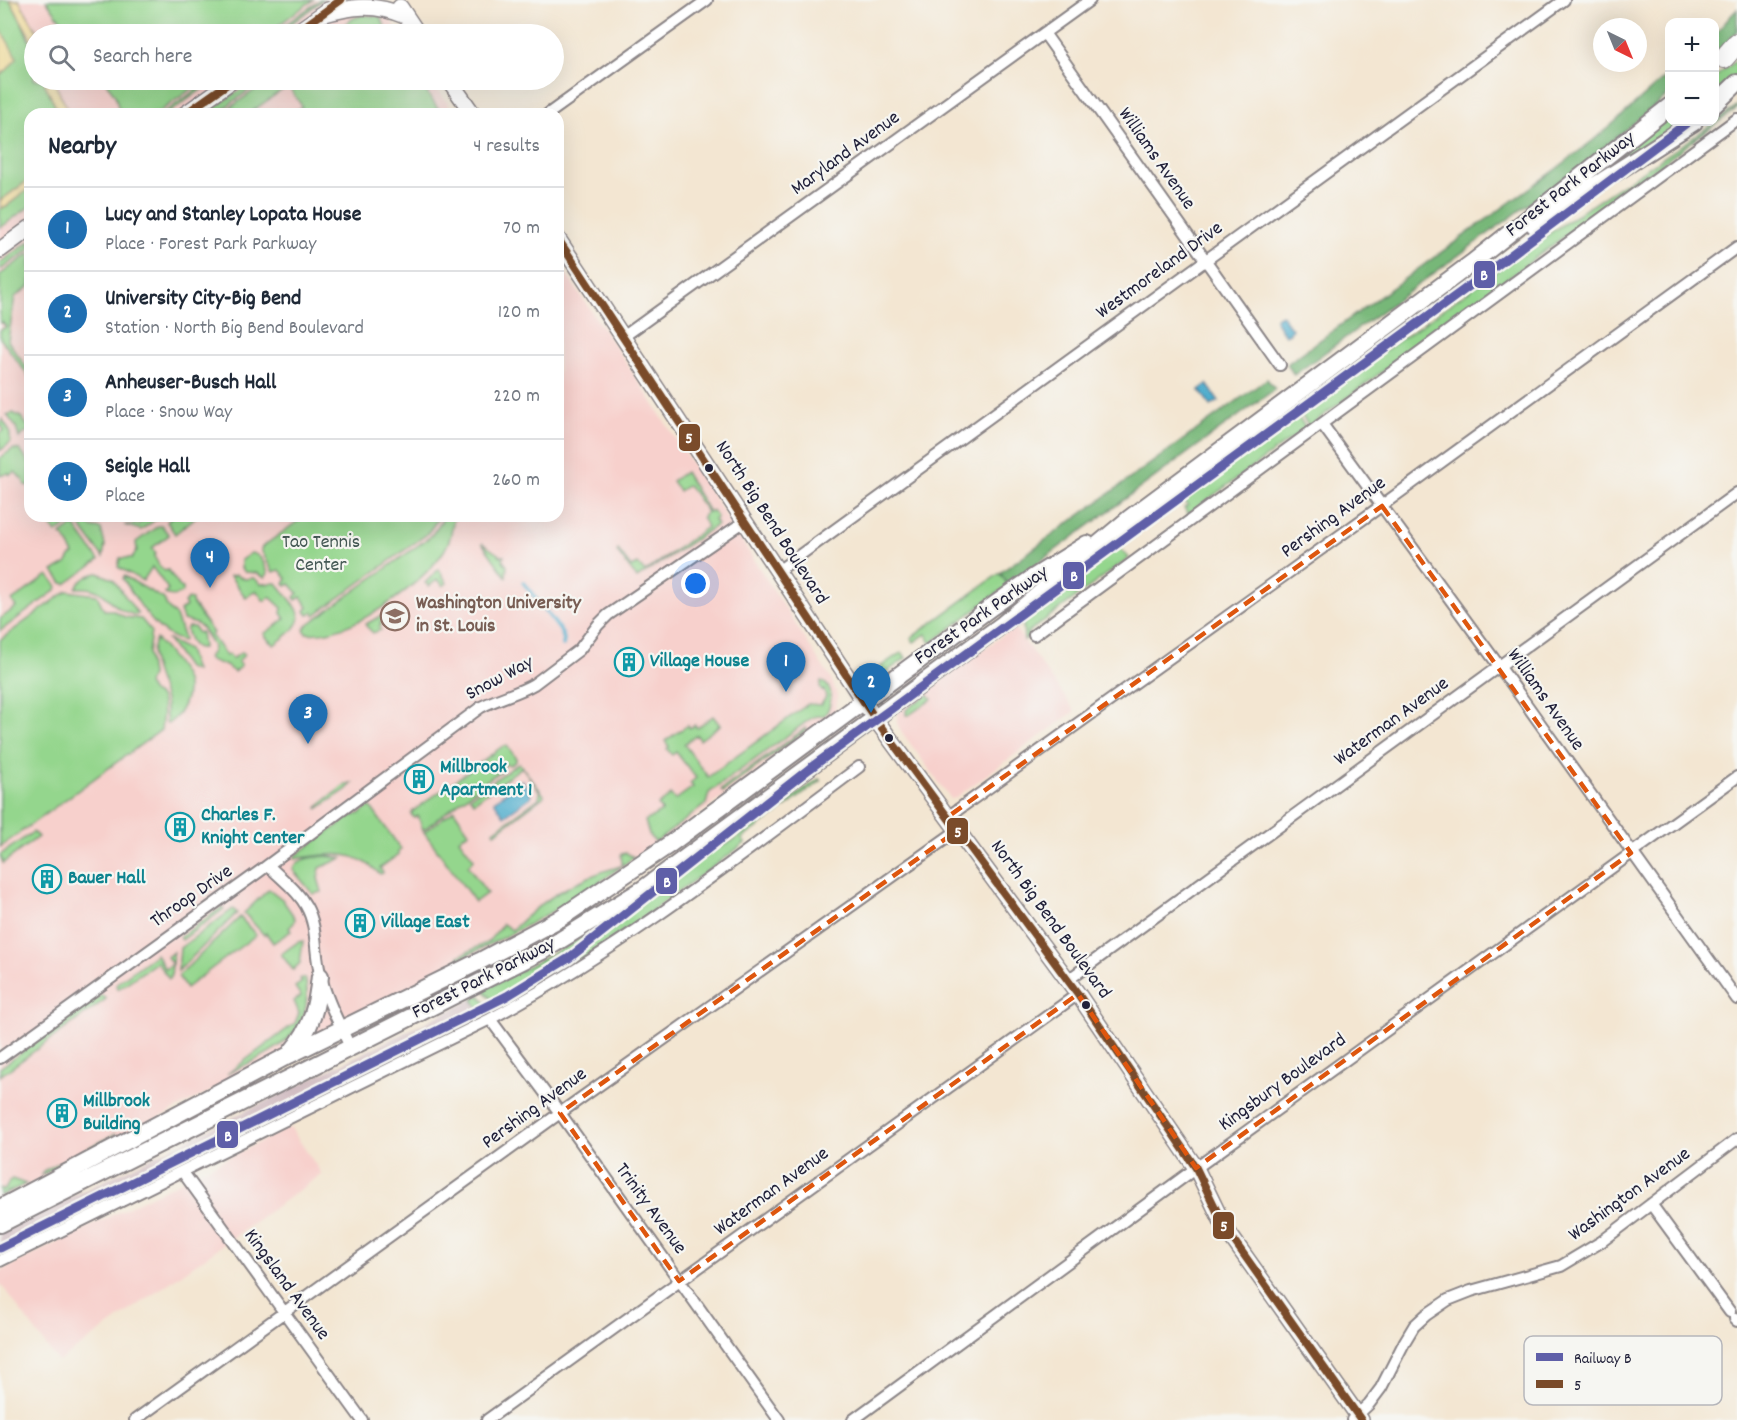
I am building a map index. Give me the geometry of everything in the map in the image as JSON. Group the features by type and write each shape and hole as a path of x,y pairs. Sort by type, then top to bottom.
{"main road":[{"path":"321,15 332,0"},
{"path":"308,24 341,0"},
{"path":"394,0 411,24"},
{"path":"321,15 350,8 376,6 405,16"},
{"path":"1719,100 1737,83"},
{"path":"194,108 219,90"},
{"path":"456,90 469,108"},
{"name":"Forest Park Parkway","path":"0,1224 546,949 608,912 669,871 1018,613 1130,518 1472,263 1665,110"},
{"name":"Forest Park Parkway","path":"1472,263 1578,198 1688,126"},
{"path":"0,250 24,232"},
{"name":"North Big Bend Boulevard","path":"564,248 876,720 1068,980 1196,1168 1225,1228 1357,1418"},
{"name":"Forest Park Parkway","path":"0,1208 289,1055 560,919 649,859 1034,577 1130,518"},
{"path":"289,1055 303,1038 312,1020 318,1002 320,976"}],"street":[{"path":"556,108 707,0"},
{"name":"Maryland Avenue","path":"623,337 1090,0"},
{"name":"Westmoreland Drive","path":"778,571 1564,0"},
{"name":"Williams Avenue","path":"1044,33 1280,365"},
{"path":"1034,635 1737,118"},
{"name":"Pershing Avenue","path":"949,816 1382,506 1737,247"},
{"name":"Williams Avenue","path":"1322,424 1499,666 1631,854 1737,999"},
{"name":"Waterman Avenue","path":"1068,980 1737,493"},
{"name":"Snow Way","path":"268,865 481,707 499,698 527,689 534,684 579,650 608,615 745,521"},
{"path":"0,1262 490,1019 545,988 622,939 754,846 860,767"},
{"name":"Kingsbury Boulevard","path":"852,1420 1737,777"},
{"name":"Pershing Avenue","path":"135,1420 560,1113 958,830"},
{"path":"268,865 299,895 310,914 316,933 320,976 350,1047"},
{"name":"Throop Drive","path":"0,1058 268,865"},
{"name":"Waterman Avenue","path":"487,1420 1078,994"},
{"name":"Trinity Avenue","path":"490,1019 560,1113 779,1420"},
{"name":"Washington Avenue","path":"1357,1418 1381,1388 1414,1326 1426,1315 1448,1300 1471,1291 1561,1266 1600,1242 1737,1139"},
{"name":"Kingsland Avenue","path":"182,1171 362,1420"},
{"path":"1651,1203 1734,1317"}],"highlighted area":[{"path":"1382,506 1631,853 1196,1168 1078,994 679,1281 560,1113 958,830 949,816"}],"shaded area":[{"name":"Washington University in St. Louis","path":"0,0 370,0 393,24 24,24 24,90 438,90 451,108 24,108 24,522 564,522 564,271 641,385 831,679 838,697 834,712 662,842 541,921 0,1200"},
{"path":"1014,627 1075,711 951,799 901,731 897,723 897,716 899,712"},
{"path":"473,999 481,1013 0,1252 0,1232"},
{"path":"290,1127 322,1174 58,1362 0,1283 0,1271"}],"green space":[{"path":"0,0 10,0 24,27 24,90 48,90 56,108 24,108 24,183 0,201"},
{"path":"46,0 313,0 280,24 64,24"},
{"path":"320,0 323,0 291,24 286,24"},
{"path":"1737,9 1737,31 1719,51 1719,29"},
{"path":"363,15 381,17 384,24 345,24"},
{"path":"1737,60 1737,76 1719,93 1719,74"},
{"path":"1665,78 1665,97 1584,164 1294,375 1287,364 1600,135"},
{"path":"111,90 190,90 164,108 118,108"},
{"path":"196,90 201,90 175,108 170,108"},
{"path":"240,90 249,90 224,108 214,108"},
{"path":"255,90 282,90 257,108 229,108"},
{"path":"291,90 425,90 438,108 300,108 302,106"},
{"path":"1737,106 1719,121 1719,119"},
{"path":"1665,119 1665,126 1678,126 1578,191 1596,173"},
{"path":"1709,126 1713,126 1309,426 1299,412 1554,230"},
{"path":"24,193 24,210 0,228 0,209"},
{"path":"24,245 24,253 0,270 0,263"},
{"path":"24,257 24,290 15,297 8,341 24,364 24,370 0,338 0,330 6,327 2,322 0,323 0,275"},
{"path":"1267,379 1275,389 1008,585 1000,573"},
{"path":"13,413 24,421 24,434 19,438 16,427 7,415"},
{"path":"1296,414 1306,428 1188,514 1184,508 1188,505 1183,499"},
{"path":"2,419 9,430 10,443 0,451 0,433 4,430 0,424"},
{"path":"13,449 20,450 24,456 24,482 15,472 0,476 0,458"},
{"path":"685,472 709,512 712,510 717,517 714,520 717,525 637,578 617,552 618,550 631,567 638,564 645,572 707,527 702,517 707,512 688,485 679,491 672,481"},
{"path":"48,522 71,522 56,533"},
{"path":"77,522 87,522 91,527 101,529 105,545 103,557"},
{"path":"152,522 141,530 124,525"},
{"path":"167,522 190,522 175,534"},
{"name":"Tao Tennis Center","path":"297,522 436,522 427,534 315,615 313,612 308,615 305,611 308,607 301,597 296,600 294,597 298,593 290,584 286,586 284,584 287,579 280,570 273,572 261,550"},
{"path":"441,522 453,522 444,551 433,565 402,594 362,619 342,628 323,633 306,633 304,629 307,625 431,536"},
{"path":"74,525 99,560 66,584 62,583 53,571 66,564 74,554 61,535"},
{"path":"158,526 162,526 169,535 152,548 156,554 154,556 160,567 165,571 168,570 183,588 183,592 177,595 165,594 168,589 152,567 143,581 118,567 120,558 132,558 137,550 136,542"},
{"path":"482,543 504,556 503,560 507,566 506,577"},
{"path":"1118,546 1129,558 1027,633 1029,636 1024,640 1023,620"},
{"path":"251,553 257,555 264,563 268,573 265,578 256,573 245,572 241,568 241,560"},
{"path":"439,569 447,583 443,586 438,579 429,586 425,583"},
{"path":"98,573 113,579 138,614 122,610 95,590 76,588 85,578"},
{"path":"1000,573 1008,585 931,643 926,634 914,642 911,638"},
{"path":"48,575 57,586 56,590 0,631 0,619 16,607 12,601"},
{"path":"236,575 244,579 254,578 261,584 277,583 297,610 300,616 299,622 274,645 264,634 285,619 281,613 282,608 270,597 264,601 256,590 246,598 230,576"},
{"path":"124,576 164,599 167,607 176,616 183,641 164,632 155,624 141,607 123,579"},
{"path":"67,591 97,595 104,610 112,610 125,617 141,619 151,631 148,654 151,675 148,684 151,691 162,700 161,730 0,847 0,640"},
{"path":"188,599 192,600 213,633 211,635 226,656 229,654 232,659 242,652 244,655 238,662 241,666 234,672 210,660 208,657 213,646 203,629 197,624 183,620 180,611 186,606 184,603"},
{"path":"384,614 386,617 380,622 382,625 379,627 381,630 373,633 366,624"},
{"path":"188,627 194,627 198,633 201,632 203,648 196,647 192,643 186,630"},
{"path":"156,639 179,668 187,685 186,698 181,710 167,724 165,700 153,662 152,654"},
{"path":"167,639 188,650 195,671 187,668"},
{"path":"902,652 906,658 882,673 880,667"},
{"path":"821,681 829,687 831,696 825,715 813,717 709,793 706,804 656,842 650,837 645,821 662,811 658,805 671,795 675,800 693,787 690,783 696,778 676,752 672,755 665,741 688,725 690,728 695,725 697,728 713,716 720,725 700,740 697,735 684,744 708,777 808,704 821,705 826,697 824,690 820,688"},
{"path":"928,694 932,699 906,715 906,710"},
{"path":"806,728 807,730 723,792 721,790"},
{"path":"503,746 507,746 516,761 510,765 505,764 501,772 423,830 418,816 414,818 411,814 413,811"},
{"path":"519,763 544,795 495,833 494,831 539,798 540,792 522,767 474,802 470,797"},
{"path":"819,779 821,781 742,839 745,843 589,954 498,1007 484,990 576,941 629,909 708,853 732,841"},
{"path":"353,783 317,809 320,804 345,785"},
{"path":"370,806 401,849 399,854 380,868 383,873 380,874 360,860 340,854 295,859 295,856 351,816 359,814"},
{"path":"454,810 469,832 459,839 474,859 468,866 487,893 475,902 424,832"},
{"path":"33,832 38,837 3,863 0,855"},
{"path":"626,853 634,857 592,887 570,901 457,960 459,956 488,942 503,924 512,930 536,908 562,890 621,866 621,854"},
{"path":"325,856 342,858 320,868 318,878 322,892 313,894 293,870 302,861"},
{"path":"269,889 282,899 295,918 289,928 291,931 273,943 266,933 264,935 244,913"},
{"path":"222,907 224,909 182,940 180,937"},
{"path":"233,909 237,913 178,971 180,948"},
{"path":"240,917 256,935 186,988 178,976"},
{"path":"303,941 300,963 293,970 281,954"},
{"path":"173,952 171,977 169,979 157,962 118,989 116,986 156,954 165,969 172,964 167,957"},
{"path":"305,978 307,985 306,1006 295,1031 276,1049 227,1074 295,1023 299,1013 294,1001 301,996 295,987 302,982 300,979"},
{"path":"101,995 106,999 0,1076 0,1068"},
{"path":"480,995 491,1010 481,1013 473,999"},
{"path":"115,1134 114,1137 42,1175 43,1171"},
{"path":"12,1179 26,1184 0,1196 0,1188 5,1190"}],"sand":[{"path":"10,0 19,0 33,24 24,24 24,26"},
{"path":"0,28 17,58 0,75"},
{"path":"48,90 58,90 67,108 56,108"},
{"path":"24,183 24,193 0,209 0,201"}],"water":[{"path":"1282,315 1292,329 1285,335 1275,320"},
{"path":"1207,384 1219,401 1211,406 1199,390"},
{"path":"522,780 530,791 531,797 504,816 494,801"}],"waterway":[{"path":"523,582 560,630 564,639 563,645"}],"rail line":[{"name":"B","path":"0,1248 507,996 569,958 809,769 1472,284 1683,126"}],"transit line":[{"name":"5","path":"308,24 341,0"},
{"name":"5","path":"193,108 219,90"},
{"name":"5","path":"564,248 876,720 1078,994 1196,1168 1225,1228 1361,1420"}],"place":[{"name":"Seigle Hall","path":"210,588"},
{"name":"Washington University in St. Louis","path":"395,616"},
{"name":"Village House","path":"629,662"},
{"name":"Lucy and Stanley Lopata House","path":"786,692"},
{"name":"University City-Big Bend","path":"871,713"},
{"name":"Anheuser-Busch Hall","path":"308,744"},
{"name":"Millbrook Apartment 1","path":"419,779"},
{"name":"Charles F. Knight Center","path":"180,827"},
{"name":"Bauer Hall","path":"47,879"},
{"name":"Village East","path":"360,923"},
{"name":"Millbrook Building","path":"62,1113"}]}
